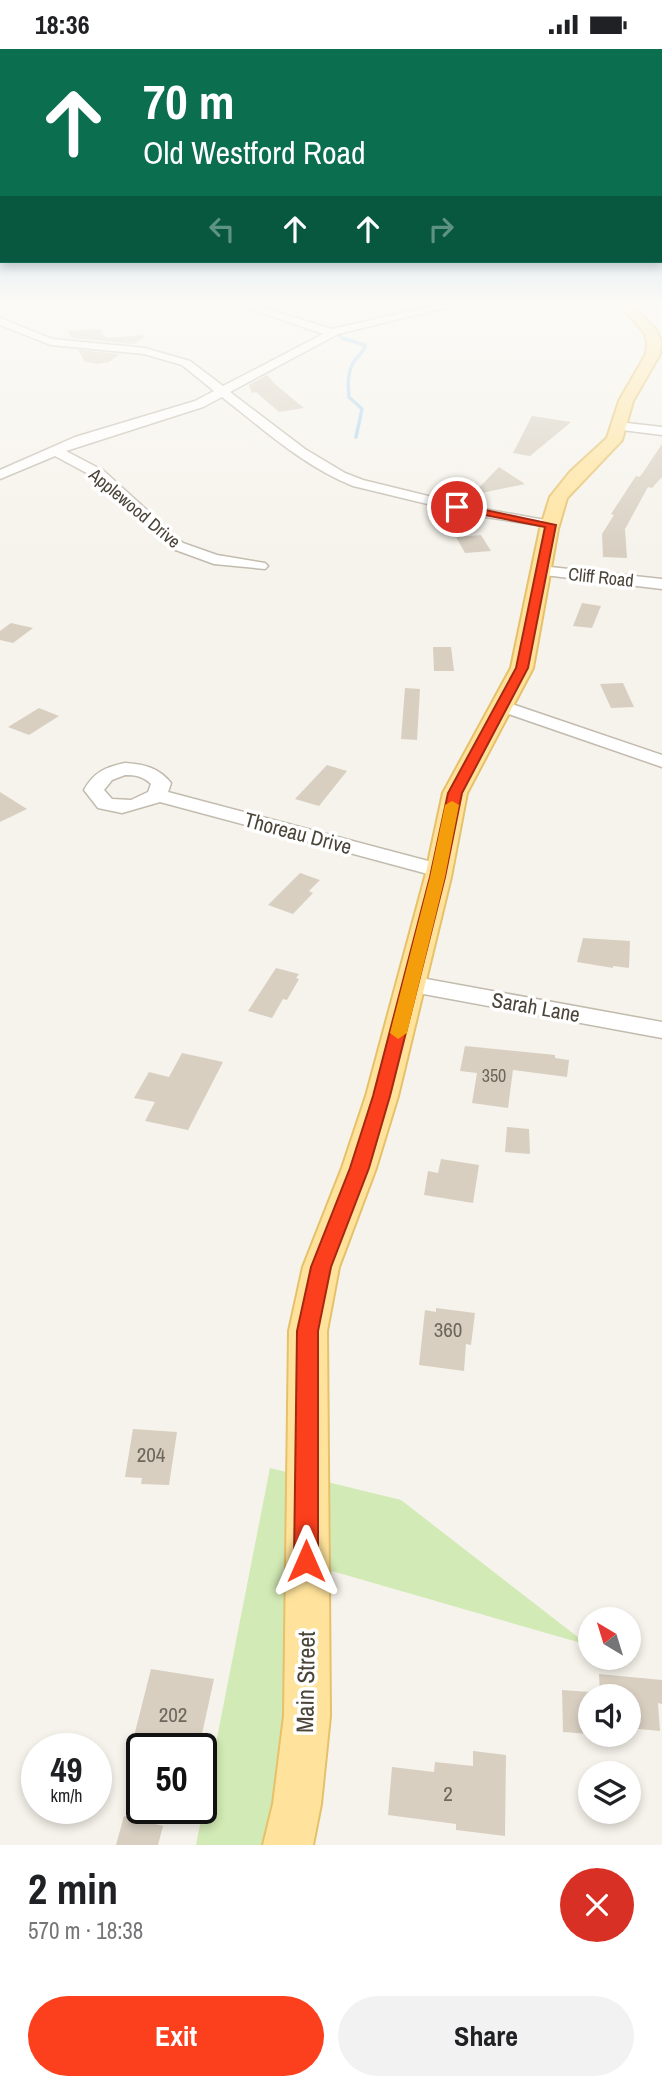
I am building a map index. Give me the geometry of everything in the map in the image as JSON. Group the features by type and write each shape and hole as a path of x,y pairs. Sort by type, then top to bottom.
{"main road":[{"name":"Main Street","path":"288,1845 297,1804 307,1716 308,1331 321,1267 359,1168 382,1096 439,871 455,793 522,668 558,498 576,476 614,440 633,388"}],"street":[{"path":"220,388 300,452 340,476 405,495 551,525"},
{"path":"0,475 55,450 129,423 199,404 230,388"},
{"path":"618,426 662,431"},
{"name":"Applewood Drive","path":"55,450 99,474 178,546 214,559 260,566"},
{"name":"Cliff Road","path":"541,571 662,584"},
{"path":"503,706 662,761"},
{"name":"Thoreau Drive","path":"157,795 439,871"},
{"name":"Sarah Lane","path":"411,984 662,1030"}],"green space":[{"path":"270,1468 401,1500 578,1637 578,1642 332,1571 289,1845 196,1845 200,1824 217,1824 217,1738"}],"building":[{"path":"250,388 279,388 304,408 279,412 256,392 252,393"},
{"path":"532,416 571,422 530,456 513,453"},
{"path":"662,444 662,477 652,488 648,487 625,529 627,558 603,557 602,534 614,515 611,514 636,476 642,474"},
{"path":"499,467 525,484 472,495"},
{"path":"481,535 491,551 465,553 456,537"},
{"path":"582,603 601,606 592,628 573,626"},
{"path":"11,623 33,628 13,643 0,640 0,631"},
{"path":"433,647 451,647 454,671 434,671"},
{"path":"623,683 634,707 611,708 600,684"},
{"path":"405,688 420,689 417,740 401,739"},
{"path":"39,708 59,716 29,735 8,727"},
{"path":"327,765 347,771 319,806 295,799"},
{"path":"0,792 27,809 0,822"},
{"path":"300,873 320,880 309,891 313,893 293,914 268,905"},
{"path":"583,938 630,941 629,968 577,962"},
{"path":"276,968 299,974 287,1000 283,999 272,1018 248,1011"},
{"path":"465,1046 555,1055 555,1058 569,1060 567,1077 513,1070 508,1108 472,1103 477,1073 460,1071"},
{"path":"182,1053 223,1062 188,1130 145,1121 155,1102 134,1098 149,1072 169,1077"},
{"path":"507,1127 529,1129 530,1154 505,1152"},
{"path":"441,1159 479,1165 473,1203 424,1195 428,1171 438,1173"},
{"path":"436,1308 475,1313 471,1345 466,1344 464,1371 419,1365 425,1310 436,1312"},
{"path":"133,1429 177,1432 169,1485 141,1484 142,1478 125,1477"},
{"path":"151,1669 214,1679 202,1733 135,1733"},
{"path":"599,1674 662,1680 662,1704 658,1703 660,1731 641,1729 641,1684 599,1684"},
{"path":"562,1690 578,1691 578,1733 563,1732"},
{"path":"473,1751 506,1755 505,1836 456,1830 456,1824 388,1815 392,1767 434,1772 435,1762 473,1766"},
{"path":"124,1816 126,1824 163,1826 158,1845 116,1845"}],"waterway":[{"path":"349,388 349,397 362,409 356,437"}],"slow traffic":[{"path":"398,1033 438,877 452,805"}],"route":[{"path":"306,1561 308,1331 321,1267 359,1168 382,1096 438,877 455,793 522,668 551,525 457,507"}]}
